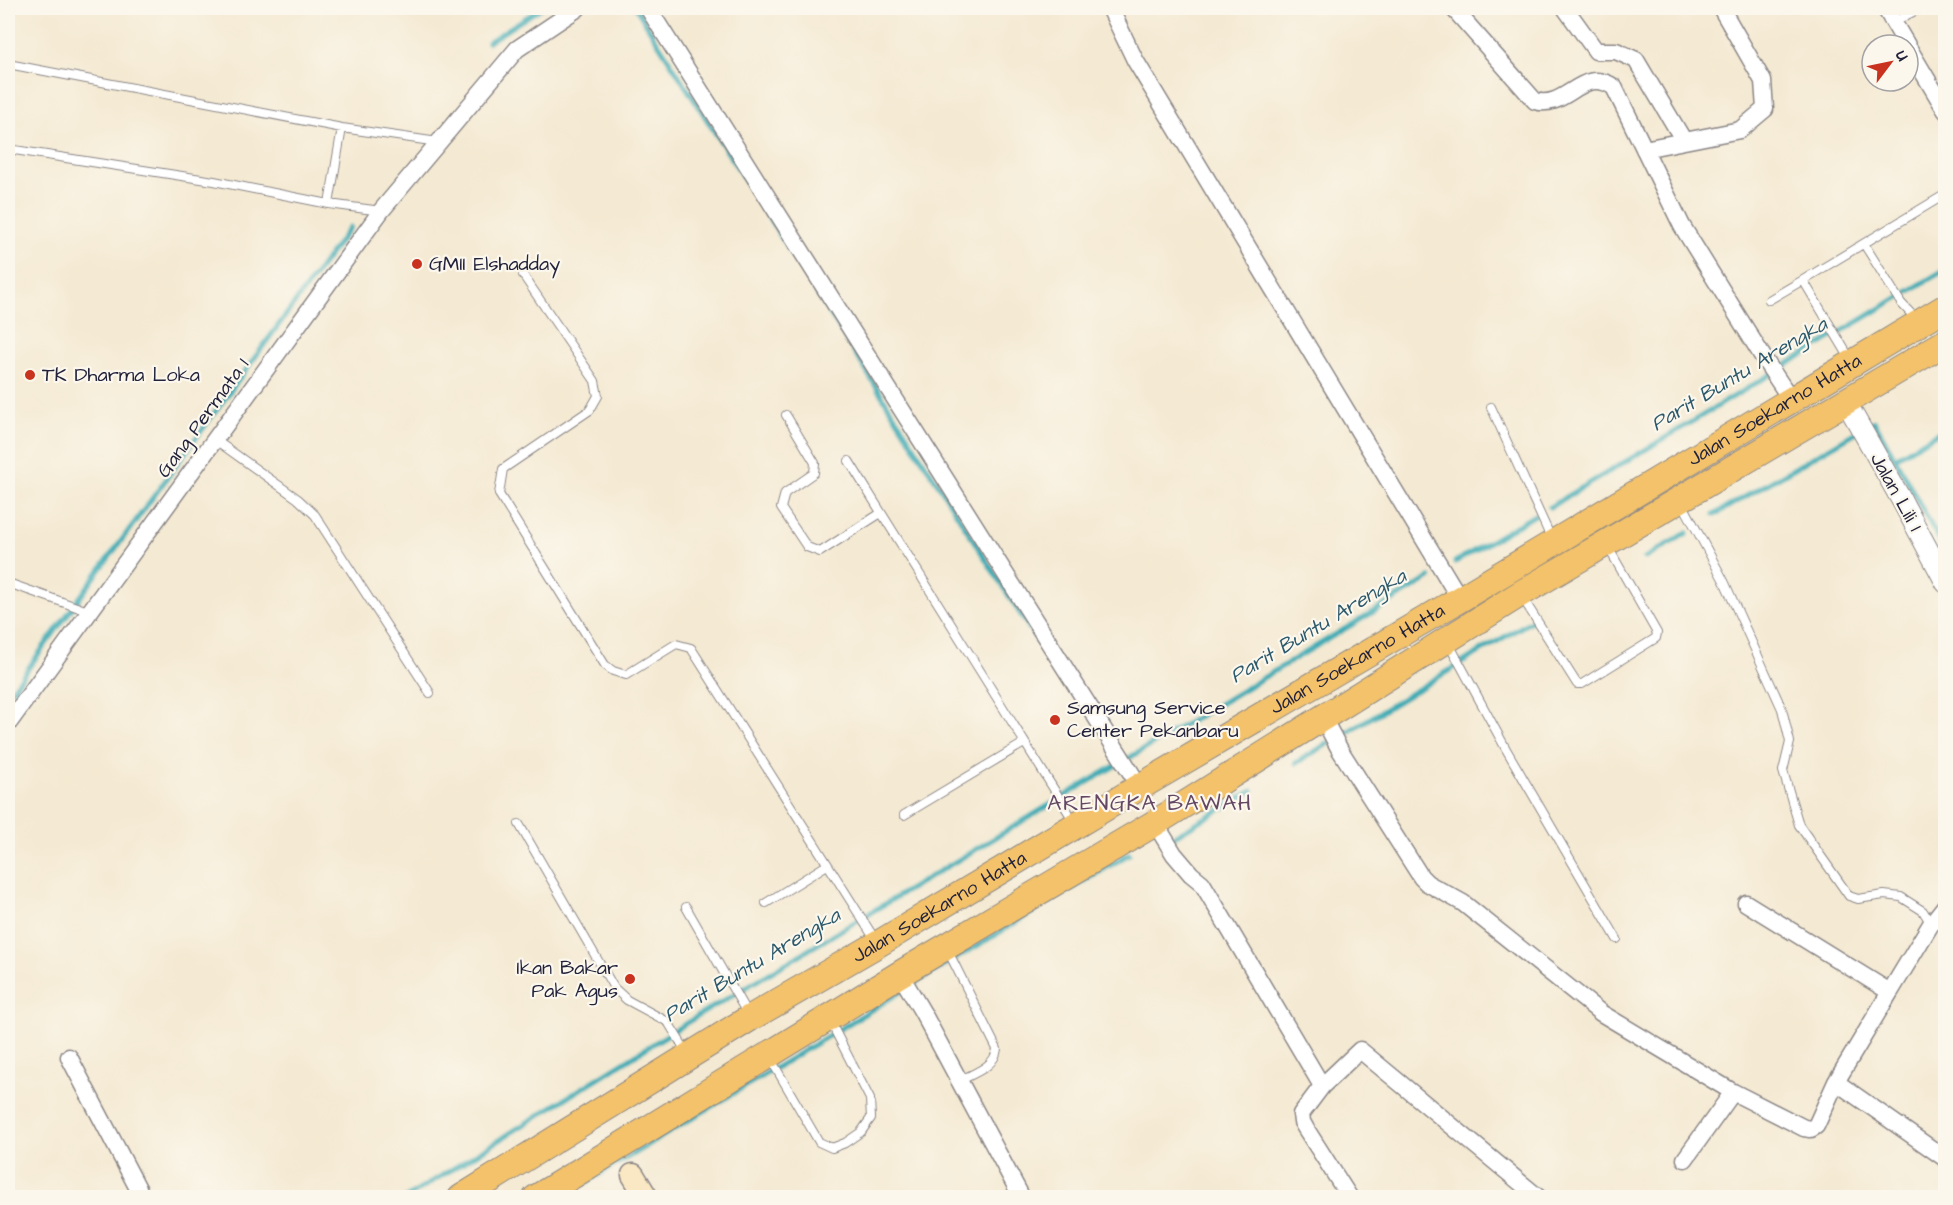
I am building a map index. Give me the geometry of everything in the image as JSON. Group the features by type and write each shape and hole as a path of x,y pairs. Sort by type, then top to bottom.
{"main road":[{"name":"Jalan Soekarno Hatta","path":"461,1197 683,1046 1070,815 1140,787 1792,401 1846,352 1920,323 1946,307"},
{"name":"Jalan Soekarno Hatta","path":"536,1197 619,1152 833,1027 903,980 946,947 1159,830 1449,644 1520,594 1681,500 1855,419 1946,342"},
{"path":"633,1175 647,1197"}],"street":[{"name":"Gang Permata 1","path":"8,724 82,609 214,439 381,211 517,49 578,8"},
{"path":"648,8 1140,787"},
{"path":"1110,8 1135,60 1460,599"},
{"path":"1452,8 1535,101 1553,102 1589,80 1608,83 1614,87 1682,226 1792,401"},
{"path":"1565,8 1596,51 1616,51 1636,60 1684,141"},
{"path":"1644,149 1740,130 1765,109 1763,81 1721,8"},
{"path":"1889,15 1899,33"},
{"path":"1920,68 1946,111"},
{"name":"Jalan Lili 1","path":"1855,419 1946,583"},
{"path":"1325,723 1421,877 1463,903 1601,1013 1733,1092 1804,1128 1811,1129 1816,1126 1836,1082 1931,924 1946,905"},
{"path":"1159,830 1191,874 1202,883 1322,1086"},
{"path":"1746,903 1890,992"},
{"path":"903,980 1022,1197"},
{"path":"1350,1197 1302,1122 1301,1114 1322,1086 1360,1050 1539,1197"},
{"path":"69,1057 143,1197"},
{"path":"1836,1082 1946,1159"},
{"path":"1684,1159 1733,1092"},
{"path":"619,1152 633,1175"}],"lane":[{"path":"1889,15 1921,8"},
{"path":"8,64 342,129 426,142 440,142"},
{"path":"329,204 342,129"},
{"path":"8,149 214,181 329,204 381,211"},
{"path":"1769,300 1946,195"},
{"path":"1864,244 1901,303 1920,323"},
{"path":"524,275 595,381 598,396 590,410 503,469 499,494 605,665 613,671 626,675 676,644 691,648 871,934"},
{"path":"1803,279 1846,352"},
{"path":"1491,407 1553,543"},
{"path":"786,415 815,463 814,473 785,493 781,508 807,547 820,552 881,513"},
{"path":"214,439 298,499 315,515 430,693"},
{"path":"849,461 1070,815"},
{"path":"1681,500 1724,581 1782,709 1790,742 1783,771 1799,825 1849,896 1858,899 1884,895 1901,897 1923,911 1931,924"},
{"path":"1520,594 1577,684 1582,684 1656,638 1658,633 1607,544"},
{"path":"8,583 82,609"},
{"path":"1449,644 1506,749 1617,939"},
{"path":"904,815 1024,743"},
{"path":"519,824 614,988 627,1000 668,1022 683,1046"},
{"path":"766,903 827,865"},
{"path":"686,907 745,1010"},
{"path":"946,947 996,1048 996,1058 992,1063 959,1081"},
{"path":"773,1063 819,1142 832,1149 845,1143 861,1132 871,1118 870,1099 833,1027"}],"waterway":[{"path":"488,42 541,8"},
{"path":"636,8 1061,678"},
{"path":"8,696 350,227"},
{"name":"Parit Buntu Arengka","path":"1550,507 1946,269"},
{"name":"Parit Buntu Arengka","path":"1866,426 1874,421 1895,458 1946,428"},
{"name":"Parit Buntu Arengka","path":"1714,515 1858,431"},
{"path":"1895,458 1946,553"},
{"name":"Parit Buntu Arengka","path":"1455,562 1535,515"},
{"name":"Parit Buntu Arengka","path":"1645,558 1687,533"},
{"name":"Parit Buntu Arengka","path":"1129,758 1430,578"},
{"name":"Parit Buntu Arengka","path":"1296,763 1531,621"},
{"name":"Parit Buntu Arengka","path":"406,1198 688,1022 1118,764"},
{"name":"Parit Buntu Arengka","path":"1169,839 1252,791"},
{"name":"Parit Buntu Arengka","path":"585,1183 1129,854"}],"place":[{"name":"GMII Elshadday","path":"417,264"},
{"name":"TK Dharma Loka","path":"30,375"},
{"name":"Samsung Service Center Pekanbaru","path":"1055,720"},
{"name":"Ikan Bakar Pak Agus","path":"630,979"}],"district":[{"name":"ARENGKA BAWAH","path":"1150,803"}]}
